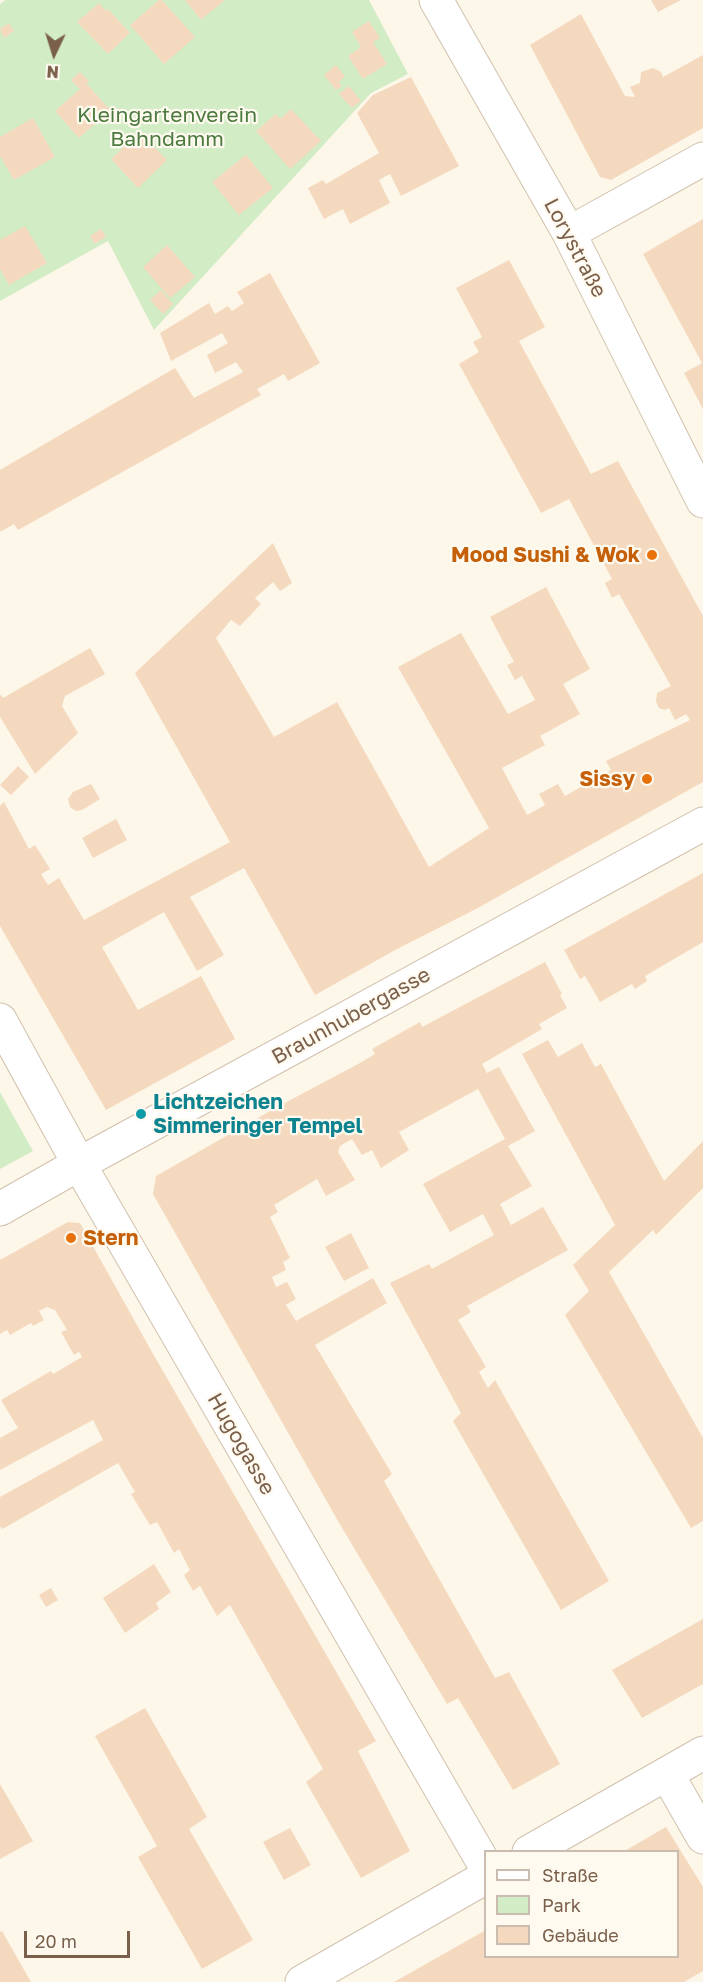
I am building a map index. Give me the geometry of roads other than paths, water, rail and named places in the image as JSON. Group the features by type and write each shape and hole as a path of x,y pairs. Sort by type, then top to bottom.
{"street":[{"name":"Lorystraße","path":"436,0 569,233 703,501"},
{"path":"569,233 703,159"},
{"name":"Braunhubergasse","path":"0,1209 703,824"},
{"name":"Hugogasse","path":"0,1020 79,1164 484,1864"},
{"path":"531,1850 703,1753"},
{"path":"667,1774 703,1837"},
{"path":"302,1982 484,1878"}],"place":[{"name":"Mood Sushi & Wok","path":"652,555"},
{"name":"Sissy","path":"647,779"},
{"name":"Lichtzeichen Simmeringer Tempel","path":"141,1114"},
{"name":"Stern","path":"71,1238"}],"park label":[{"name":"Kleingartenverein Bahndamm","path":"167,127"}]}
